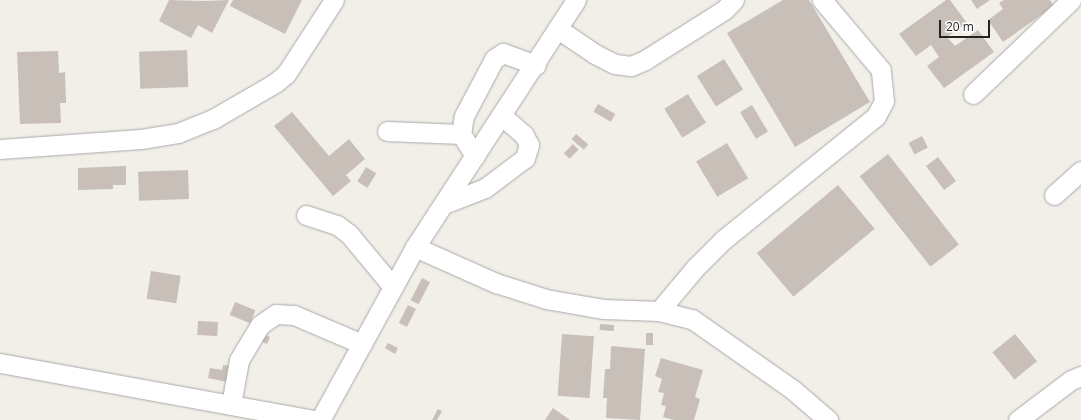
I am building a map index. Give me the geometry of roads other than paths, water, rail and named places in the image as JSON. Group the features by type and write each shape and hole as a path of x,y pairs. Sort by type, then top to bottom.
{"street":[{"path":"0,149 141,139 178,133 213,119 275,83 286,74 334,0"},
{"path":"320,420 415,247 536,66 576,0"},
{"path":"558,29 595,54 615,64 631,66 646,60 665,48 724,10 734,0"},
{"path":"659,311 695,268 723,240 876,116 884,101 881,70 822,0"},
{"path":"973,94 1071,0"},
{"path":"1075,0 1081,7"},
{"path":"475,156 461,134 464,116 494,59 503,53 536,66"},
{"path":"444,204 485,188 524,158 528,145 524,135 502,116"},
{"path":"387,131 461,134"},
{"path":"1054,195 1081,171"},
{"path":"306,215 336,225 349,234 393,287"},
{"path":"415,247 496,283 546,299 604,309 659,311 692,319 792,389 828,420"},
{"path":"231,405 239,360 260,325 276,314 294,315 362,344"},
{"path":"0,364 313,420"},
{"path":"1018,420 1071,380 1081,376"}]}
